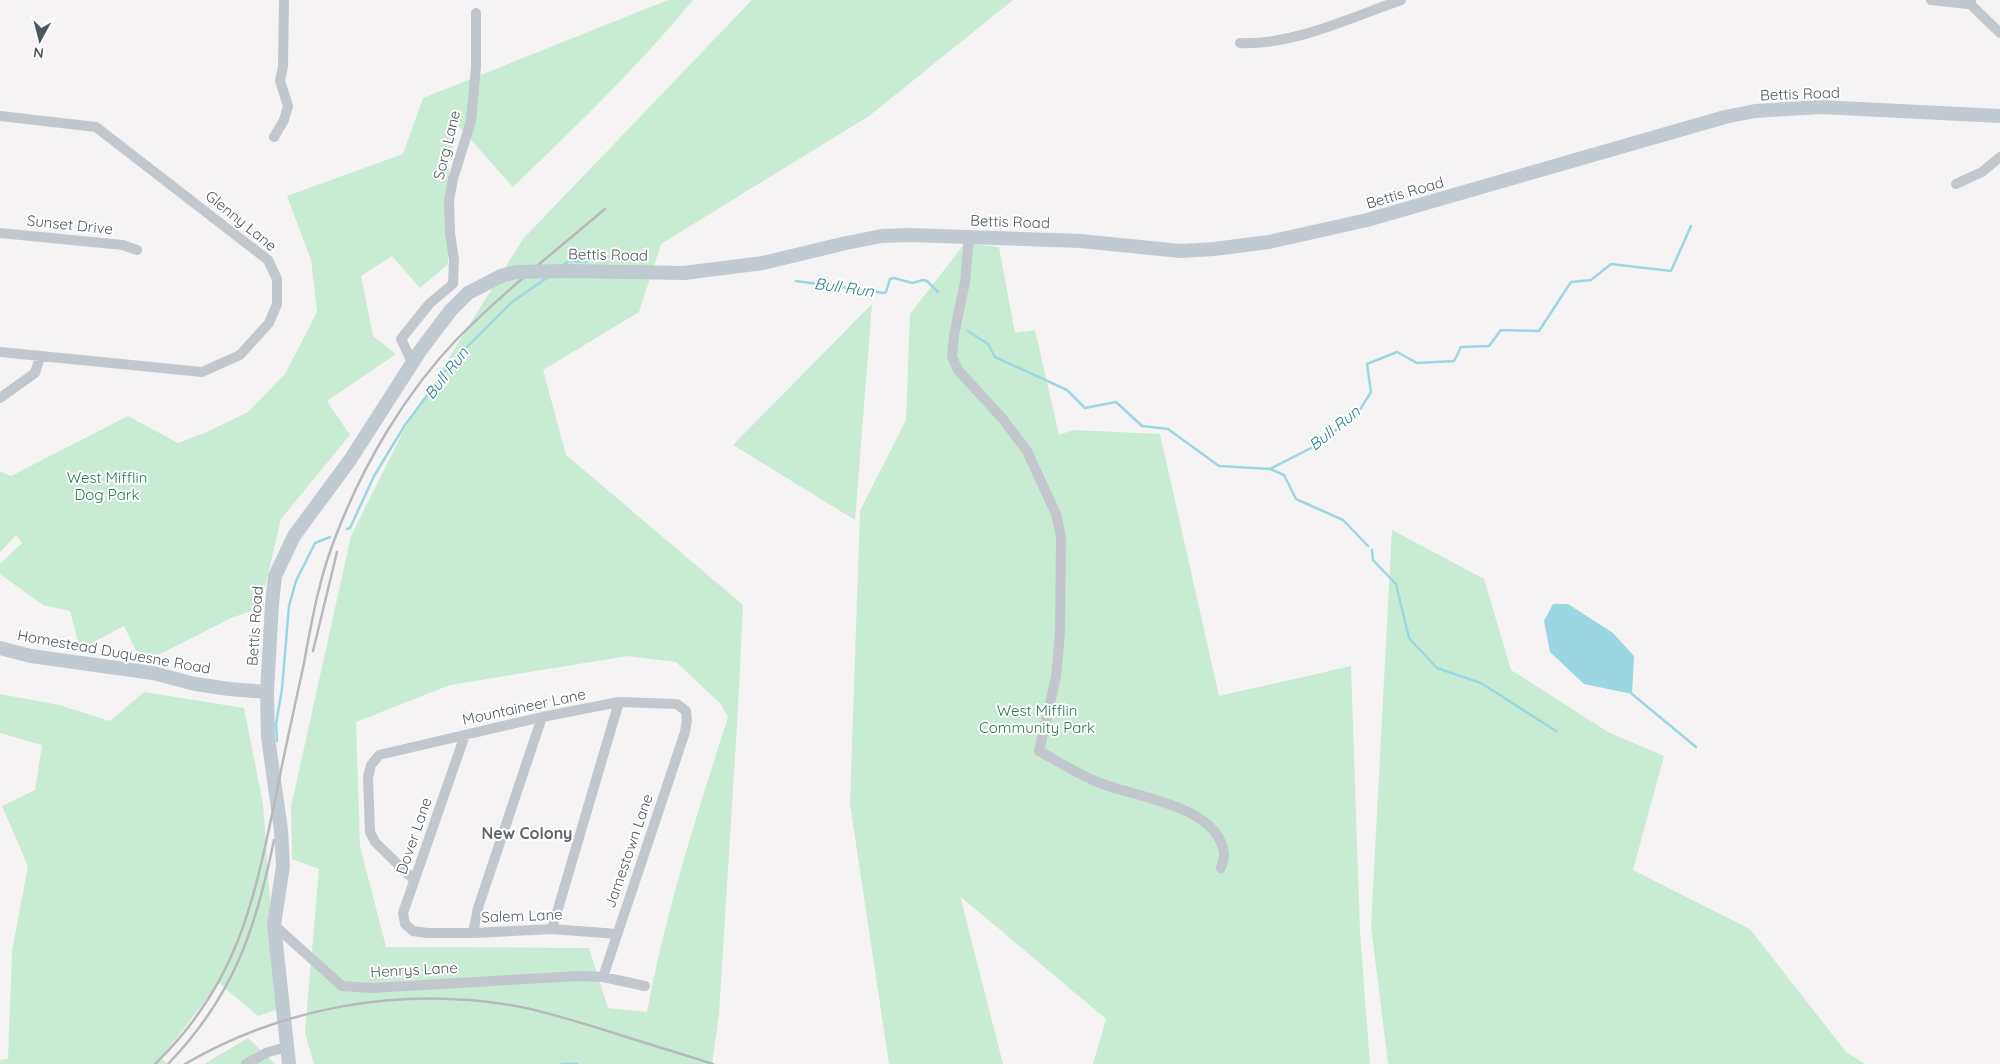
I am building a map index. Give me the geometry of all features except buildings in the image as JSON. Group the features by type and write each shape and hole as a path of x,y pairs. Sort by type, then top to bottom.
{"street":[{"path":"274,137 284,120 288,106 280,81 283,66 284,0"},
{"path":"1240,43 1255,44 1280,40 1333,25 1401,0"},
{"path":"1931,0 1969,1 2000,33"},
{"name":"Sorg Lane","path":"412,362 401,339 430,302 453,284 454,260 450,233 450,200 453,178 471,121 476,68 476,13"},
{"name":"Bettis Road","path":"267,692 275,576 294,536 350,460 412,362 451,310 468,293 501,276 516,272 567,271 684,273 763,263 882,236 1081,241 1180,251 1214,249 1270,242 1367,220 1715,120 1754,111 1821,107 2000,116"},
{"name":"Glenny Lane","path":"0,116 96,127 268,260 277,279 277,304 269,323 240,354 202,372 0,352"},
{"path":"1956,184 1982,172 2000,157"},
{"name":"Sunset Drive","path":"0,232 123,245 137,250"},
{"path":"970,237 965,282 954,335 952,357 958,370 1002,418 1027,451 1056,514 1061,538 1060,622 1056,677 1039,751 1100,783 1192,813 1206,821 1216,833 1224,853 1221,868"},
{"path":"0,398 35,373 40,357"},
{"name":"Homestead Duquesne Road","path":"0,648 31,656 153,673 195,684 267,692"},
{"path":"267,692 268,737 282,830 283,866 274,925 289,1064"},
{"path":"552,929 619,702"},
{"name":"Mountaineer Lane","path":"414,880 375,842 370,832 368,777 371,764 379,755 542,717 619,702 677,704 686,712"},
{"name":"Jamestown Lane","path":"603,977 685,732 686,712"},
{"path":"473,933 478,908 542,717"},
{"name":"Dover Lane","path":"427,933 413,931 405,924 403,912 465,735"},
{"name":"Henrys Lane","path":"274,925 342,986 370,988 578,976 603,977"},
{"name":"Salem Lane","path":"427,933 552,929 617,934"},
{"path":"603,977 645,986"},
{"path":"246,1064 268,1052 287,1047"}],"green space":[{"name":"West Mifflin Dog Park","path":"668,0 693,0 628,73 513,187 457,124 449,165 448,264 420,288 392,256 361,276 373,336 396,354 327,401 350,435 281,519 260,608 231,618 142,663 124,626 80,649 70,611 43,605 0,574 0,564 22,543 16,535 0,552 0,471 11,476 128,416 178,443 207,432 248,412 285,374 317,312 311,260 287,196 403,154 423,98"},
{"path":"752,0 1013,0 869,116 661,244 639,312 543,370 566,455 743,605 719,1014 712,1064 314,1064 305,1033 319,869 292,859 291,807 351,536 404,430 523,239","holes":["628,656 676,662 720,703 728,717 673,899 647,1012 608,1008 589,948 386,947 360,846 356,722 450,685"]},
{"name":"West Mifflin Community Park","path":"965,243 999,247 1015,333 1035,330 1059,435 1073,430 1160,434 1219,696 1351,666 1360,932 1370,1064 1093,1064 1106,1019 960,896 1003,1064 889,1064 850,804 860,511 906,420 910,314"},
{"path":"872,304 855,520 733,445"},
{"path":"1392,530 1484,579 1511,670 1608,732 1664,756 1633,870 1750,929 1846,1052 1865,1064 1388,1064 1371,926"},
{"path":"144,692 244,708 263,804 278,1009 258,1016 219,983 161,1058 168,1064 0,1064 0,1060 8,1059 12,951 28,866 2,806 35,790 42,745 0,733 0,694 59,705 110,721"},
{"path":"248,1038 275,1064 204,1064"}],"water":[{"path":"1553,604 1568,604 1613,633 1634,656 1632,694 1584,684 1550,652 1544,621"}],"waterway":[{"name":"Bull Run","path":"968,331 988,344 995,357 1067,390 1085,408 1116,402 1142,426 1168,429 1219,466 1270,469 1319,444 1359,411 1371,392 1367,364 1397,352 1417,363 1454,361 1461,347 1489,346 1501,330 1539,331 1571,282 1591,280 1611,264 1671,271 1691,226"},
{"name":"Bull Run","path":"562,266 569,261 586,262"},
{"name":"Bull Run","path":"347,529 350,528 374,476 405,425 452,362 512,302 548,277"},
{"name":"Bull Run","path":"796,281 884,293 890,279 894,278 912,283 923,280 927,281 938,292"},
{"path":"1270,469 1284,475 1296,499 1343,520 1368,546"},
{"name":"Bull Run","path":"277,741 276,724 282,689 289,606 296,581 315,543 330,537"},
{"path":"1372,550 1373,560 1396,584 1409,638 1437,668 1481,683 1556,731"},
{"path":"1632,694 1696,747"},
{"path":"562,1064 577,1064"}],"railway":[{"path":"155,1064 183,1033 206,1002 224,971 239,938 269,831 321,581 331,549 348,507 373,455 421,381 458,338 512,288 605,209"},
{"path":"313,651 337,552"},
{"path":"168,1064 209,1013 239,960 259,903 274,840"},
{"path":"185,1064 223,1044 261,1028 301,1016 342,1006 426,999 468,1000 533,1010 713,1064"}],"district":[{"name":"New Colony","path":"527,833"}]}
